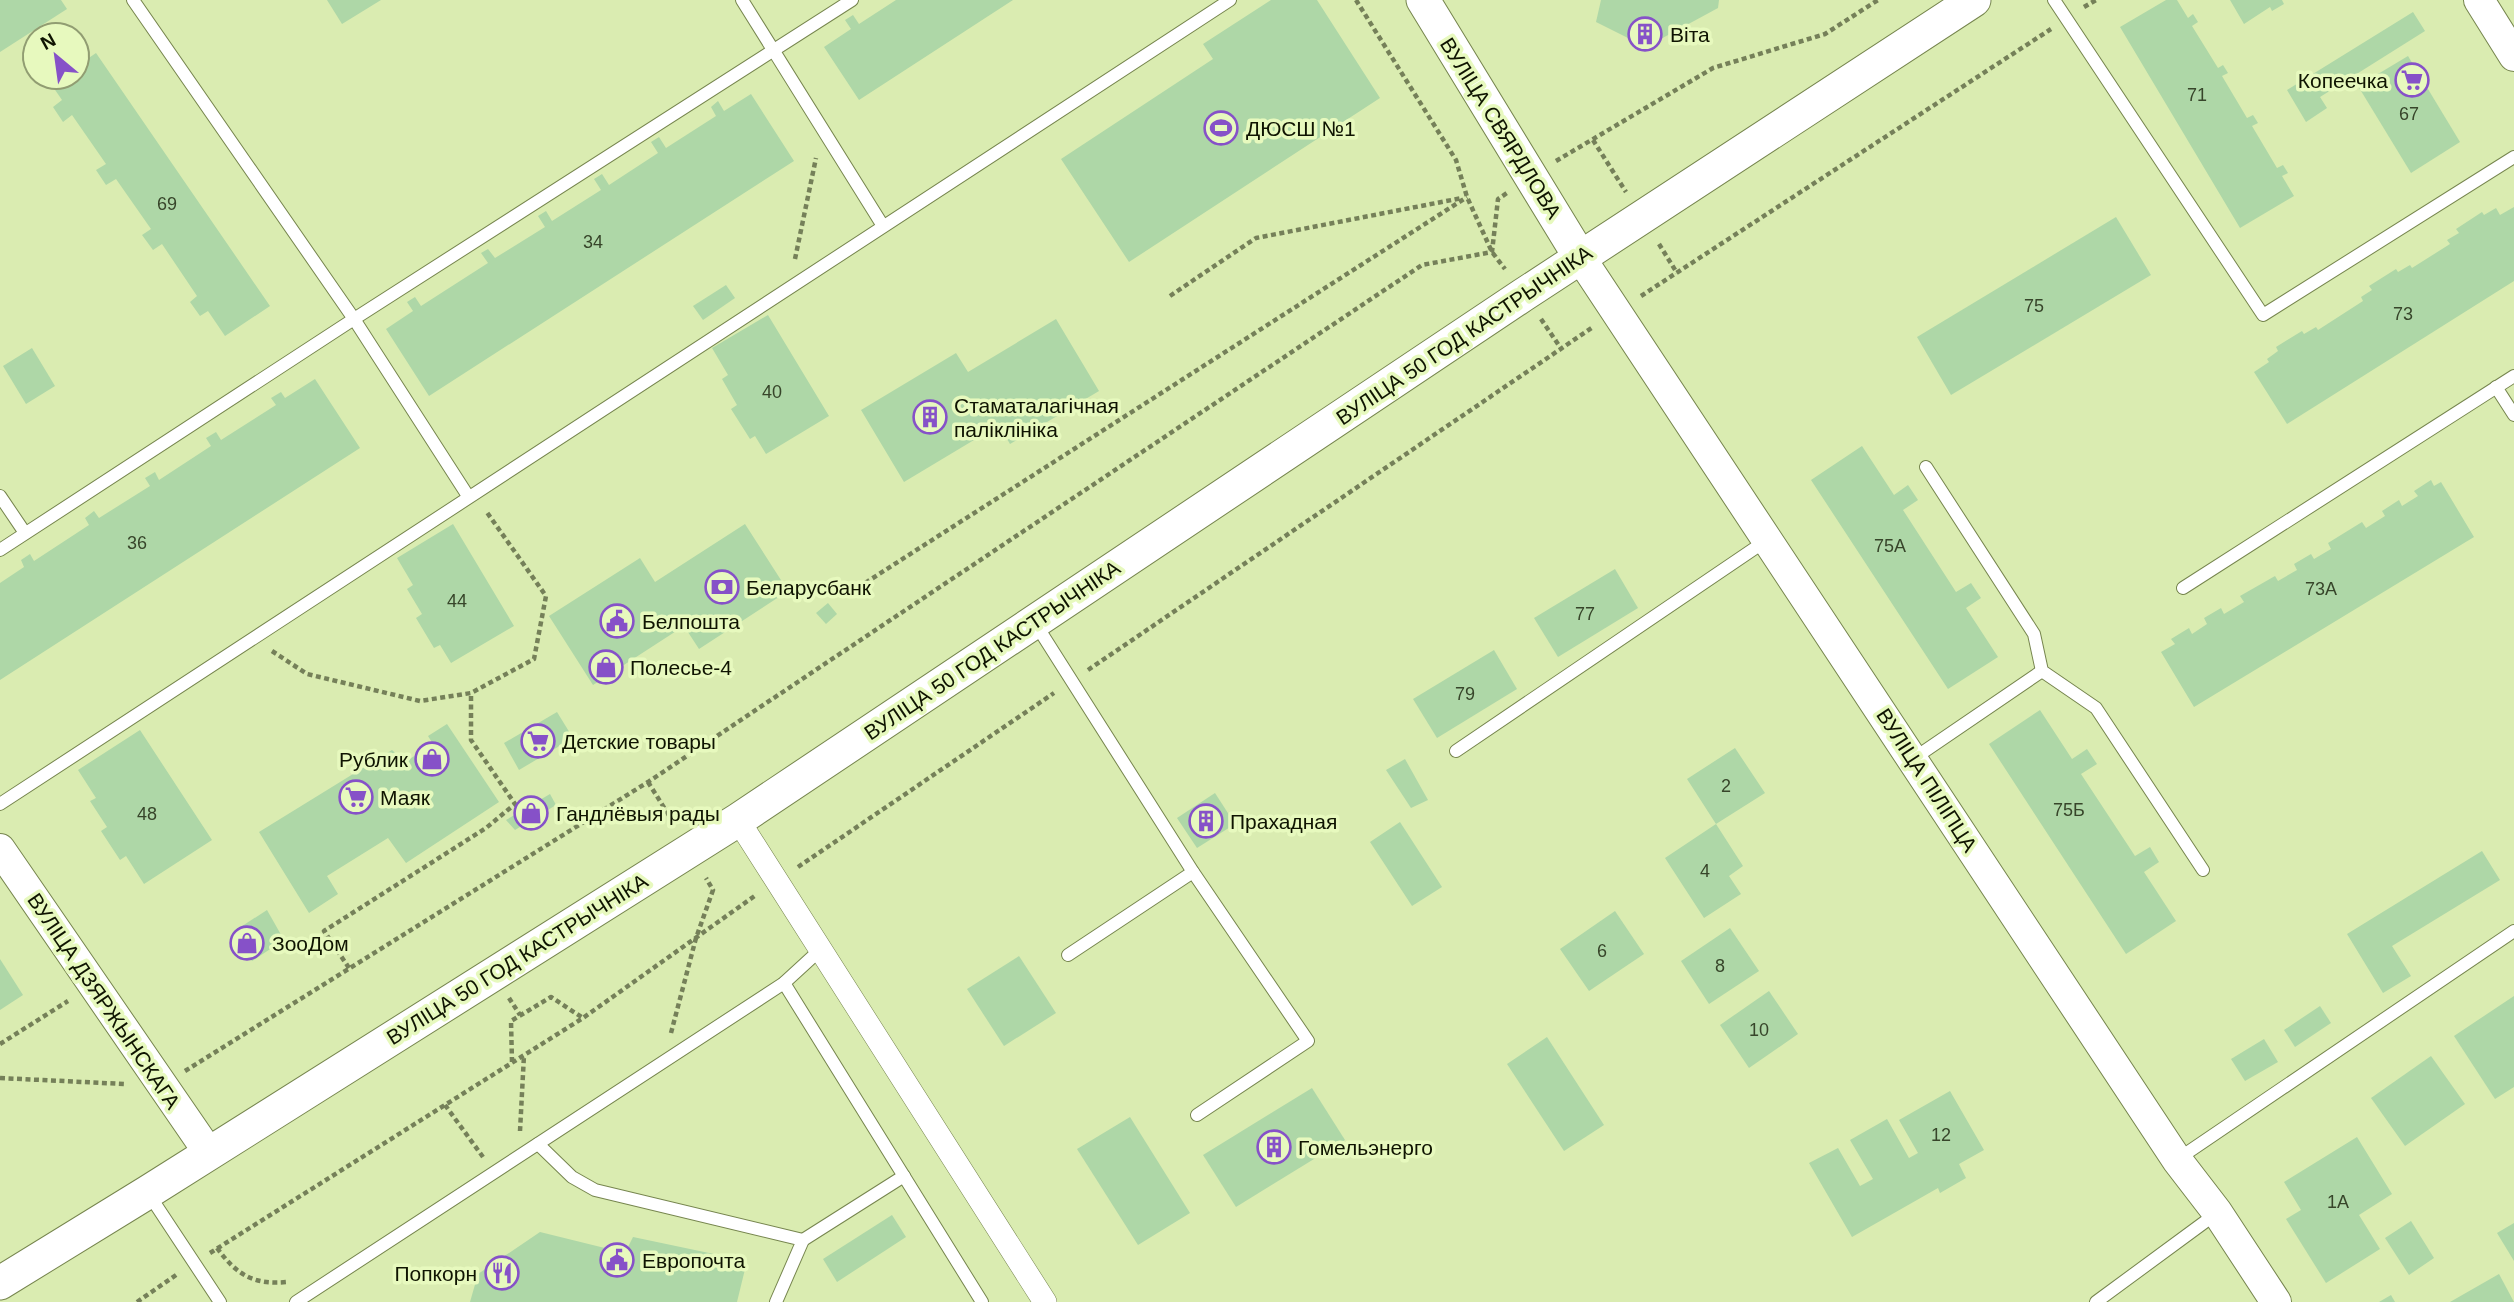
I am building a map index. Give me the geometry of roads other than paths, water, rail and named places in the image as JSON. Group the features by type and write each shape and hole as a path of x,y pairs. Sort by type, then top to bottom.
{"main road":[{"name":"ВУЛІЦА СВЯРДЛОВА","path":"1423,0 1580,257"},
{"name":"ВУЛІЦА 50 ГОД КАСТРЫЧНІКА","path":"0,1283 738,820 1580,257 1973,0"}],"street":[{"path":"2479,0 2511,46"},
{"name":"ВУЛІЦА ПІЛІПЦА","path":"1580,257 2178,1160 2217,1212 2276,1302"},
{"path":"738,820 1042,1301"},
{"name":"ВУЛІЦА ДЗЯРЖЫНСКАГА","path":"0,849 209,1153"}],"lane":[{"path":"133,0 354,318 471,494"},
{"path":"742,0 883,226"},
{"path":"0,550 354,318 852,0"},
{"path":"0,804 1230,0"},
{"path":"2054,0 2263,315 2514,158"},
{"path":"2183,588 2514,376"},
{"path":"2496,387 2514,415"},
{"path":"1926,467 2034,634 2042,671 2096,708 2203,870"},
{"path":"0,496 25,533"},
{"path":"1456,751 1768,540"},
{"path":"1034,622 1193,872 1308,1041 1197,1115"},
{"path":"1913,759 2042,671"},
{"path":"1068,955 1193,872"},
{"path":"2178,1160 2514,931"},
{"path":"296,1302 784,983 820,950"},
{"path":"784,983 982,1302"},
{"path":"538,1144 572,1177 594,1190 803,1240"},
{"path":"776,1302 803,1240 905,1176"},
{"path":"148,1192 220,1302"},
{"path":"2096,1302 2217,1212"},
{"path":"2115,1302 2119,1285"}],"place":[{"name":"Віта","path":"1645,34"},
{"name":"Копеечка","path":"2412,80"},
{"name":"ДЮСШ №1","path":"1221,128"},
{"name":"Стаматалагічная паліклініка","path":"930,417"},
{"name":"Беларусбанк","path":"722,587"},
{"name":"Белпошта","path":"617,621"},
{"name":"Полесье-4","path":"606,667"},
{"name":"Детские товары","path":"538,741"},
{"name":"Рублик","path":"432,759"},
{"name":"Маяк","path":"356,797"},
{"name":"Гандлёвыя рады","path":"531,813"},
{"name":"Прахадная","path":"1206,821"},
{"name":"ЗооДом","path":"247,943"},
{"name":"Гомельэнерго","path":"1274,1147"},
{"name":"Европочта","path":"617,1260"},
{"name":"Попкорн","path":"502,1273"}]}
